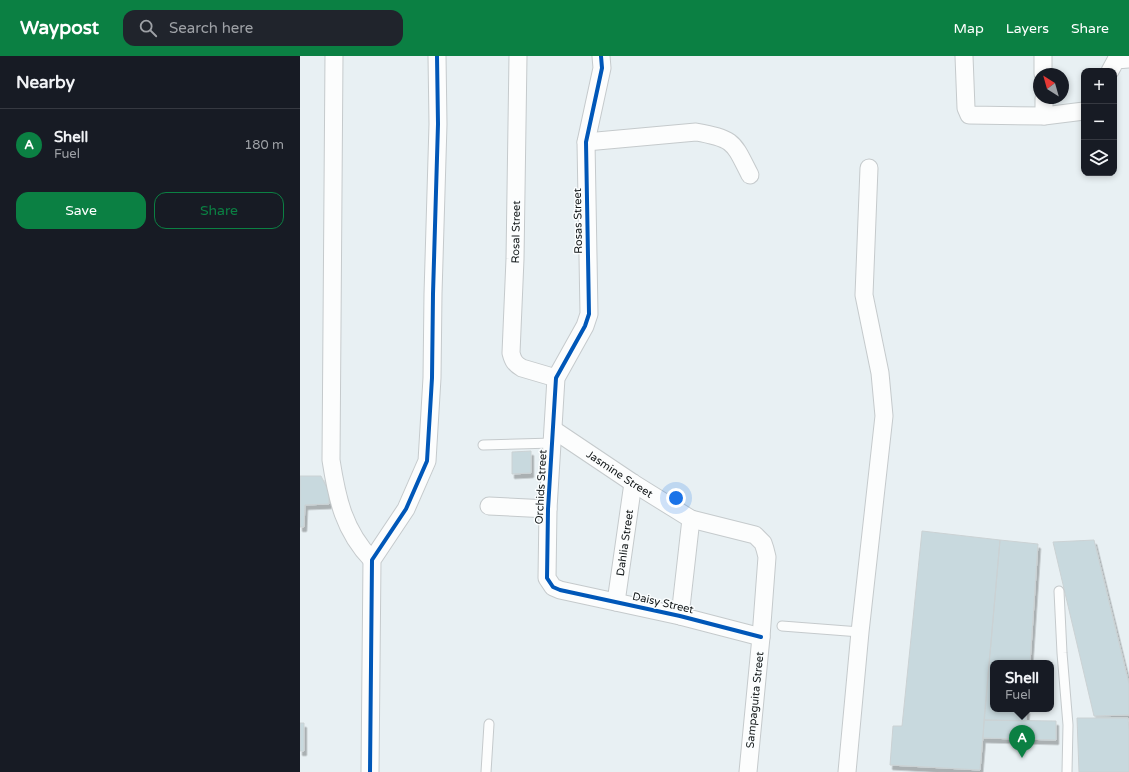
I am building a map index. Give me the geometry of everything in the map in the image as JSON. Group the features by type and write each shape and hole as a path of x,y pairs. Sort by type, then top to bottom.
{"street":[{"path":"334,56 331,460 342,512 354,538 372,560"},
{"path":"370,772 372,560 406,509 427,461 432,378 438,124 437,56"},
{"name":"Rosal Street","path":"518,56 515,259 511,353 513,362 522,368 556,378"},
{"name":"Rosas Street","path":"556,378 585,326 589,314 586,142 602,68 601,56"},
{"path":"964,56 966,108 969,115 1044,116 1081,111"},
{"path":"1043,56 1044,68"},
{"path":"1044,104 1044,116"},
{"path":"586,142 696,132 714,135 730,141 736,147 750,175"},
{"path":"847,772 860,632 884,416 880,373 864,295 869,168"},
{"name":"Orchids Street","path":"556,378 554,436 548,509 547,578 553,587 560,590"},
{"name":"Jasmine Street","path":"554,436 691,519 755,536 763,543 767,557"},
{"name":"Dahlia Street","path":"616,602 633,483"},
{"path":"489,506 548,509"},
{"path":"680,616 691,519"},
{"name":"Sampaguita Street","path":"748,772 762,637 767,557"},
{"name":"Daisy Street","path":"560,590 680,616 762,637"}],"lane":[{"path":"483,445 554,436"},
{"path":"1059,591 1068,725 1067,772"},
{"path":"782,626 860,632"},
{"path":"486,772 489,724"}],"building":[{"path":"531,451 531,473 512,474 512,452"},
{"path":"300,476 321,476 329,492 329,504 305,505 304,527 300,527"},
{"path":"922,531 1000,540 980,770 890,765 893,726 902,726"},
{"path":"1000,540 1038,544 1030,660 990,660 990,712 1027,712 1026,721 984,720"},
{"path":"1094,540 1129,684 1129,715 1094,716 1053,542"},
{"path":"1077,718 1128,718 1129,772 1079,772"},
{"path":"984,720 1056,721 1056,740 983,738"},
{"path":"300,723 304,723 304,751 300,751"}],"cycle path":[{"path":"370,772 372,560 406,509 427,461 432,378 438,124 437,56"},
{"path":"601,56 602,68 586,142 589,314 585,326 556,378 548,509 547,578 553,587 560,590 680,616 761,637"}],"place":[{"name":"Shell","path":"1022,758"}]}
